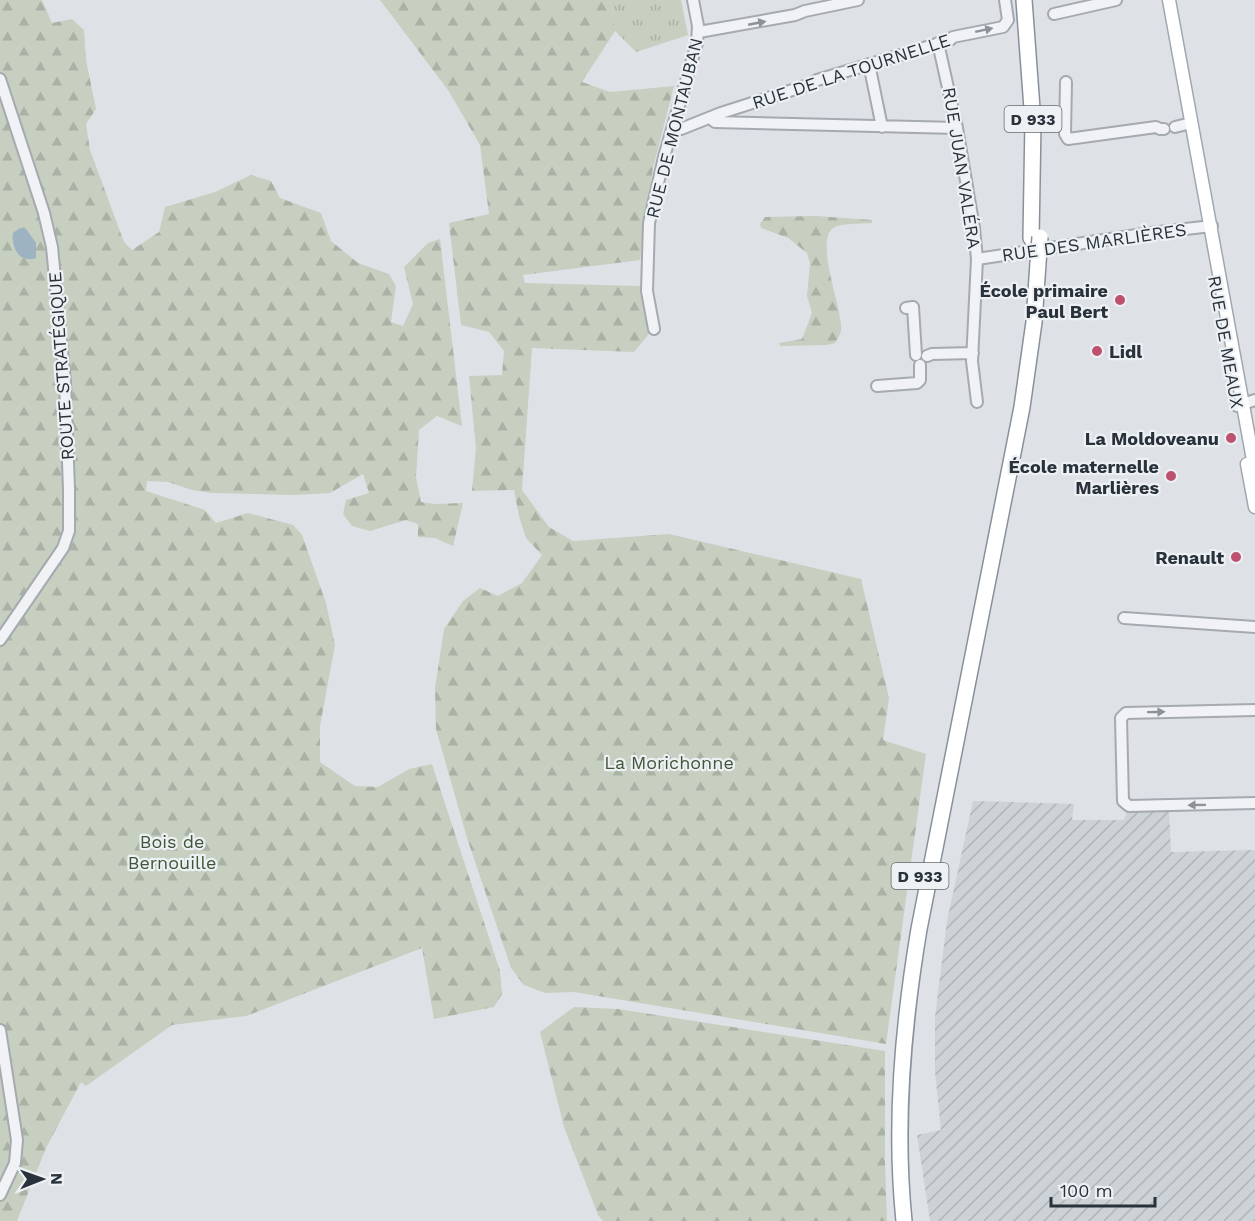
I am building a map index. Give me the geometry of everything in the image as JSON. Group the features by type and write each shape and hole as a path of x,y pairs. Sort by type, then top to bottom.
{"highway":[{"name":"D 933","path":"1024,0 1032,111 1036,238"},
{"name":"D 933","path":"895,1221 890,1137 911,924 1013,409 1034,263 1041,111 1033,0"},
{"name":"D 933","path":"897,1060 904,1221"}],"main road":[{"name":"RUE DE MEAUX","path":"1172,1 1255,507"},
{"name":"RUE DE MEAUX","path":"1232,358 1239,380 1240,406 1255,470"}],"street":[{"name":"RUE DE MONTAUBAN","path":"654,329 647,291 649,223 673,127 698,43 699,32 693,0"},
{"path":"699,32 795,15 858,0"},
{"name":"RUE DE LA TOURNELLE","path":"673,127 681,129 778,93 784,94 817,80 950,40 953,37 1003,27 1008,20 1005,0"},
{"path":"1054,14 1081,4 1116,0"},
{"name":"RUE JUAN VALÉRA","path":"938,43 969,190 977,259 973,353 977,402"},
{"path":"869,64 882,127"},
{"name":"ROUTE STRATÉGIQUE","path":"0,79 44,213 52,247 64,371 69,489 69,531 63,548 0,640"},
{"path":"1066,82 1065,134 1068,139 1156,127 1169,128 1191,123"},
{"path":"710,117 715,122 957,128"},
{"name":"RUE DES MARLIÈRES","path":"977,259 1209,226"},
{"path":"877,386 917,383 920,380 921,359 913,308 906,308"},
{"path":"921,359 932,354 973,353"},
{"path":"1240,406 1255,400"},
{"path":"1124,618 1255,627"},
{"path":"1255,710 1126,713 1121,718 1123,801 1129,806 1255,803"},
{"path":"0,1030 17,1140 15,1163 0,1196"}],"shaded area":[{"path":"973,801 1074,804 1072,820 1124,820 1128,810 1169,810 1171,852 1255,850 1255,1221 930,1221 917,1135 941,1130 935,1072 935,1017 947,921"}],"green space":[{"name":"Bois de Bernouille","path":"0,0 42,0 52,23 72,19 84,30 86,60 96,109 86,124 90,150 124,242 132,250 159,232 165,207 215,192 251,175 271,181 280,198 321,213 331,241 358,263 389,274 396,286 391,322 403,326 413,304 404,267 428,243 440,239 462,426 437,416 419,430 416,477 421,502 463,503 453,546 435,538 418,537 418,524 406,520 370,531 352,526 343,514 346,500 369,493 363,474 330,493 293,495 211,493 192,490 168,482 147,481 146,491 205,510 216,523 248,513 293,525 302,535 326,603 335,645 320,726 320,762 355,786 378,787 409,769 432,764 500,971 502,994 494,1007 434,1019 422,948 246,1016 172,1025 86,1086 81,1082 46,1148 17,1221 0,1221"},
{"name":"La Morichonne","path":"380,0 610,0 615,31 582,82 610,92 674,86 653,168 640,260 523,275 525,283 641,286 652,330 634,352 532,348 522,490 549,527 573,541 669,534 861,579 889,698 883,740 926,754 886,1044 574,992 545,993 524,985 511,968 467,838 436,729 435,688 444,629 463,601 480,588 498,596 522,583 542,555 526,538 514,490 472,491 476,448 469,376 502,375 504,351 489,332 461,325 449,223 489,214 480,145 448,90"},
{"path":"610,0 681,0 688,35 636,52 615,31"},
{"path":"817,216 872,220 872,223 835,227 829,234 827,245 830,276 841,321 841,331 835,343 780,346 779,343 802,339 812,313 807,296 810,263 807,253 788,238 761,228 760,224 765,217"},
{"path":"574,1007 618,1009 885,1051 887,1221 603,1221 598,1215 564,1127 540,1032"}],"water":[{"path":"20,228 26,229 36,243 36,258 25,259 17,253 13,244 13,233"}],"place":[{"name":"École primaire Paul Bert","path":"1120,300"},
{"name":"Lidl","path":"1097,351"},
{"name":"La Moldoveanu","path":"1231,438"},
{"name":"École maternelle Marlières","path":"1171,476"},
{"name":"Renault","path":"1236,557"}]}
